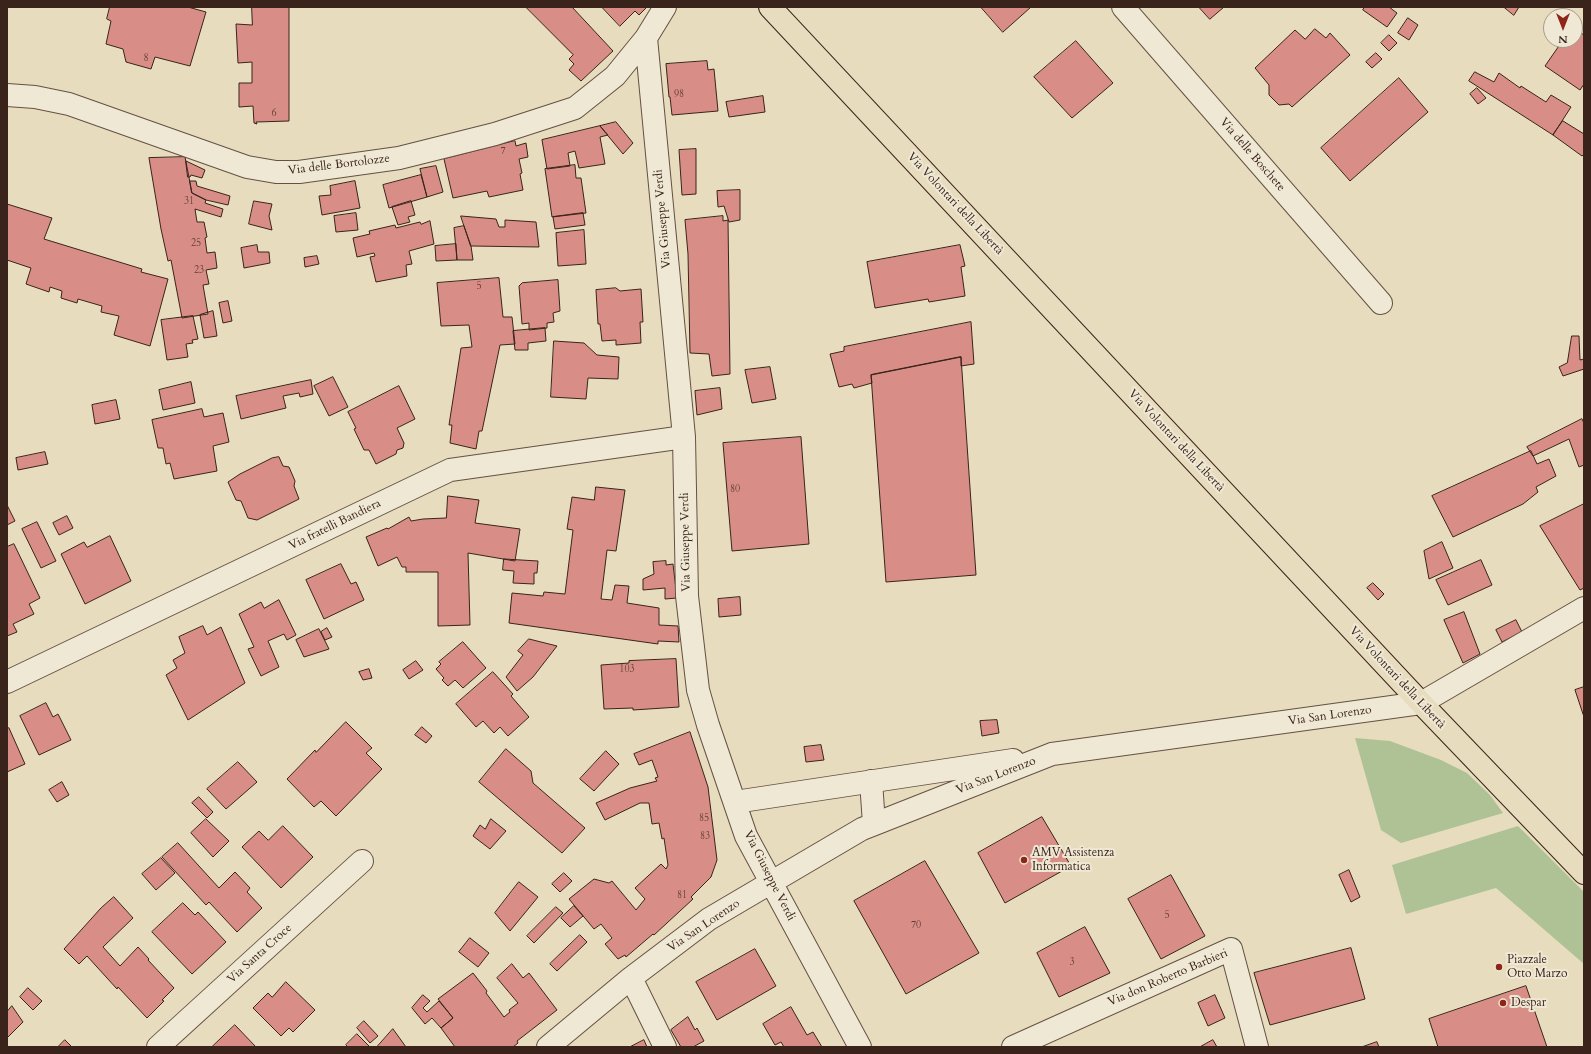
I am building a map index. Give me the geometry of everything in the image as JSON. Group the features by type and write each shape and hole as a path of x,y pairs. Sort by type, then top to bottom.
{"main road":[{"name":"Via Volontari della Libertà","path":"770,7 1421,703 1584,873"}],"street":[{"path":"646,38 665,7"},
{"name":"Via delle Boschete","path":"1123,7 1381,303"},
{"name":"Via delle Bortolozze","path":"7,95 70,104 246,167 276,172 299,172 399,158 495,134 575,108 615,76 646,38"},
{"name":"Via Giuseppe Verdi","path":"646,38 684,437 687,596 698,690 708,725 746,836 860,1047"},
{"name":"Via fratelli Bandiera","path":"7,682 450,470 684,437"},
{"name":"Via San Lorenzo","path":"735,802 1052,754 1421,703 1584,608"},
{"name":"Via San Lorenzo","path":"548,1047 631,978 709,919 862,829 1052,754"},
{"path":"871,781 874,824"},
{"name":"Via Santa Croce","path":"158,1047 362,861"},
{"name":"Via don Roberto Barbieri","path":"1014,1047 1230,949 1257,1047"},
{"path":"631,978 665,1047"}],"green space":[{"path":"1355,738 1390,741 1441,760 1467,773 1490,795 1503,813 1401,843 1381,830"},
{"path":"1518,826 1584,892 1584,964 1496,888 1406,914 1392,865"}],"building":[{"path":"110,7 188,7 206,12 190,66 155,57 151,69 126,62 123,49 106,44 111,21 107,19"},
{"path":"252,7 289,7 289,121 256,122 257,124 254,123 253,106 239,107 239,83 252,83 252,62 238,63 236,24 252,25"},
{"path":"526,7 572,7 613,51 581,81 569,70 574,64 569,59 573,55"},
{"path":"602,7 647,7 639,15 635,11 620,26"},
{"path":"981,7 1031,7 1003,32"},
{"path":"1199,7 1224,7 1210,19"},
{"path":"1365,7 1389,7 1397,13 1387,27 1363,10"},
{"path":"1504,7 1519,7 1514,15"},
{"path":"1408,18 1418,25 1409,40 1398,33"},
{"path":"1315,29 1326,38 1330,33 1350,55 1292,107 1289,104 1279,105 1269,95 1269,85 1255,68 1295,30 1305,39"},
{"path":"1389,35 1397,43 1389,51 1381,43"},
{"path":"1584,35 1584,84 1580,90 1545,66 1557,48 1583,48"},
{"path":"1076,41 1113,83 1072,118 1034,77"},
{"path":"1376,53 1382,59 1372,68 1366,62"},
{"path":"707,61 708,70 714,69 718,111 672,115 666,64"},
{"path":"1475,72 1494,82 1499,73 1520,88 1521,86 1546,102 1551,95 1571,107 1553,135 1469,81"},
{"path":"1399,78 1428,112 1350,181 1321,148"},
{"path":"1477,88 1486,98 1478,104 1470,94"},
{"path":"763,96 765,112 729,117 726,102"},
{"path":"1563,121 1584,134 1584,154 1582,156 1553,135"},
{"path":"616,122 633,143 623,154 600,126"},
{"path":"600,126 608,135 600,137 605,164 579,168 575,151 568,153 570,166 547,169 542,140"},
{"path":"515,141 516,146 526,143 528,157 519,159 523,190 489,197 487,191 453,198 444,159"},
{"path":"696,149 696,194 682,195 679,150"},
{"path":"185,157 192,193 206,200 205,203 223,209 221,217 195,209 197,222 204,222 207,237 205,238 207,253 215,252 217,268 206,270 209,284 203,285 208,314 182,318 171,260 168,261 161,229 149,158"},
{"path":"186,161 205,170 202,178 191,175 188,177"},
{"path":"575,165 576,178 581,178 586,213 552,217 545,169"},
{"path":"436,166 443,192 427,197 420,169"},
{"path":"421,175 427,197 389,208 383,185"},
{"path":"190,181 196,181 197,186 230,196 228,205 206,200 192,193"},
{"path":"355,181 360,208 322,215 319,196 331,195 330,186"},
{"path":"740,190 740,220 729,222 724,206 718,207 717,191"},
{"path":"254,201 272,204 269,216 272,230 249,224"},
{"path":"411,201 415,215 408,217 410,222 398,225 392,207"},
{"path":"7,204 52,218 44,239 142,269 141,272 168,279 150,346 114,335 119,316 101,312 102,306 78,299 77,303 61,298 62,291 50,287 49,292 26,284 31,268 7,260"},
{"path":"356,213 358,230 336,232 334,216"},
{"path":"583,213 585,225 555,229 553,217"},
{"path":"461,216 496,219 499,227 505,227 505,220 536,222 539,247 471,246"},
{"path":"723,216 723,221 728,220 730,374 712,376 709,354 690,353 688,254 685,220"},
{"path":"430,221 434,244 409,251 412,264 406,265 407,276 376,282 370,257 375,256 374,253 357,257 353,238 370,234 369,231 395,225 396,228"},
{"path":"464,226 471,246 473,260 457,260 454,228"},
{"path":"584,230 586,264 558,266 556,233"},
{"path":"456,244 457,260 436,261 435,246"},
{"path":"257,245 258,252 269,252 270,263 244,268 241,248"},
{"path":"960,245 965,266 961,267 965,296 929,302 928,299 875,308 867,262"},
{"path":"317,256 319,264 305,267 304,258"},
{"path":"499,278 503,317 512,317 515,344 500,345 482,431 479,431 476,449 450,443 452,425 449,425 461,348 472,347 469,325 441,326 437,283"},
{"path":"558,280 560,311 553,313 554,322 547,323 547,328 529,330 529,323 522,324 519,286 522,283"},
{"path":"616,288 620,291 641,289 643,322 640,322 641,343 616,345 616,340 602,341 600,324 598,324 596,290"},
{"path":"228,301 232,321 223,323 219,303"},
{"path":"213,311 217,336 204,338 200,315"},
{"path":"193,316 198,339 192,340 193,343 186,344 188,357 167,360 161,320"},
{"path":"971,322 974,364 961,366 961,357 871,375 872,383 854,388 852,384 839,387 830,354 844,351 844,347"},
{"path":"545,328 546,341 528,343 528,350 515,350 513,331"},
{"path":"1572,336 1579,336 1580,360 1584,359 1584,369 1563,376 1559,367 1567,363"},
{"path":"554,341 584,343 597,355 619,357 618,379 588,378 586,399 551,397"},
{"path":"961,357 976,575 886,582 871,375"},
{"path":"770,367 776,399 752,403 745,370"},
{"path":"333,377 348,407 329,416 314,386"},
{"path":"311,380 313,394 300,397 299,393 283,396 286,408 241,419 236,396"},
{"path":"191,382 195,403 163,410 159,390"},
{"path":"399,386 415,419 397,428 404,443 403,448 397,450 396,454 376,464 369,450 364,450 348,412"},
{"path":"720,388 722,409 697,415 695,391"},
{"path":"116,400 120,419 95,424 92,405"},
{"path":"202,409 204,417 223,413 229,442 213,446 217,471 174,479 170,463 166,464 163,448 158,448 152,420"},
{"path":"1582,419 1584,423 1584,465 1579,467 1569,439 1533,456 1527,447"},
{"path":"801,437 809,544 732,551 723,443"},
{"path":"1531,451 1537,464 1549,459 1556,476 1536,487 1538,492 1523,504 1453,537 1432,496"},
{"path":"45,452 48,464 18,470 16,458"},
{"path":"279,457 283,466 289,467 295,481 294,486 299,499 257,520 248,518 241,501 236,500 228,482 240,474 272,458"},
{"path":"596,487 625,490 616,551 607,550 601,599 612,600 615,585 629,586 627,603 659,608 659,625 678,626 679,642 658,641 658,644 509,623 512,593 543,596 544,592 565,594 573,530 567,529 572,497 594,500"},
{"path":"448,496 479,500 475,523 520,529 515,561 468,553 470,625 438,626 438,572 406,572 406,567 402,567 397,557 378,566 366,537 387,528 388,529 409,517 411,521 446,518"},
{"path":"1584,504 1584,588 1580,590 1540,526"},
{"path":"7,505 15,521 7,525"},
{"path":"67,516 73,528 59,535 53,523"},
{"path":"37,522 56,561 41,568 22,529"},
{"path":"110,536 131,581 85,604 61,554 84,542 87,547"},
{"path":"1442,542 1453,568 1429,579 1424,551"},
{"path":"14,544 40,598 29,604 34,614 13,624 17,632 7,636 7,547"},
{"path":"504,559 538,561 537,573 534,573 534,584 513,583 514,571 503,570"},
{"path":"1481,560 1492,585 1448,605 1436,580"},
{"path":"666,561 666,565 673,564 677,598 665,599 665,588 643,590 643,579 654,574 653,562"},
{"path":"341,564 351,584 356,582 364,600 324,619 306,580"},
{"path":"1373,583 1384,594 1378,600 1367,588"},
{"path":"740,597 741,615 719,617 718,599"},
{"path":"279,600 296,635 287,640 284,634 268,641 279,667 261,676 248,649 254,647 239,614 261,602 264,608"},
{"path":"1464,612 1480,654 1463,663 1444,620"},
{"path":"1516,620 1522,632 1502,642 1496,630"},
{"path":"203,626 207,635 221,627 245,683 188,720 166,675 177,668 173,660 185,653 179,637"},
{"path":"327,628 332,637 325,640 321,632"},
{"path":"319,629 329,649 304,657 296,640"},
{"path":"529,639 557,646 533,677 517,691 506,677 523,655 518,651"},
{"path":"463,642 486,668 463,688 455,680 448,686 442,680 444,678 436,669 441,664 439,662"},
{"path":"676,659 679,707 633,710 633,708 604,709 601,665 629,663 629,661"},
{"path":"416,661 423,670 409,679 403,670"},
{"path":"369,669 372,678 363,680 359,672"},
{"path":"493,672 513,694 511,696 529,717 508,736 500,727 494,733 483,721 476,727 456,704"},
{"path":"1584,687 1584,717 1575,690"},
{"path":"46,703 53,717 58,714 71,740 39,755 20,716"},
{"path":"997,720 999,733 982,736 980,721"},
{"path":"346,722 372,748 366,753 382,769 336,816 321,801 314,807 287,779 315,750 316,752"},
{"path":"422,727 432,736 426,743 415,735"},
{"path":"9,728 25,764 7,772 7,729"},
{"path":"690,732 708,787 717,860 711,877 691,897 693,899 654,935 653,934 626,957 625,955 618,959 605,944 612,938 601,924 594,929 569,899 594,879 609,883 612,881 636,910 645,899 635,888 661,864 666,869 668,865 664,838 662,839 659,823 652,824 649,803 640,803 605,820 596,803 630,788 657,781 655,778 658,777 652,760 639,765 634,754"},
{"path":"821,745 824,760 806,762 804,747"},
{"path":"506,749 531,771 533,783 585,828 562,853 479,782"},
{"path":"606,751 619,764 594,791 580,779"},
{"path":"238,762 257,782 226,809 207,789"},
{"path":"62,782 69,795 57,802 49,790"},
{"path":"199,797 213,812 207,818 192,803"},
{"name":"AMV Assistenza Informatica","path":"1042,817 1071,866 1005,903 978,853"},
{"path":"206,819 229,841 213,857 191,833"},
{"path":"491,819 506,831 490,849 473,836 480,825 485,829"},
{"path":"283,826 313,857 281,888 242,847 259,831 268,840"},
{"path":"178,843 219,888 235,872 250,888 247,892 262,908 237,932 209,902 206,905 162,857"},
{"path":"161,858 175,873 156,890 142,874"},
{"path":"925,861 979,953 906,994 854,901"},
{"path":"1349,870 1360,897 1351,902 1339,875"},
{"path":"564,873 572,881 560,892 552,884"},
{"path":"1171,875 1205,936 1161,959 1128,899"},
{"path":"519,882 538,897 510,931 495,913"},
{"path":"114,897 133,918 103,947 120,966 138,947 174,988 162,1000 164,1001 147,1018 118,987 117,989 87,956 79,964 64,949 101,908"},
{"path":"183,903 195,915 198,912 226,942 192,974 152,932"},
{"path":"574,906 583,916 570,927 561,918"},
{"path":"556,907 563,913 534,943 527,936"},
{"path":"1085,927 1110,973 1059,997 1037,953"},
{"path":"580,935 587,942 557,971 550,964"},
{"path":"470,938 489,953 478,967 459,952"},
{"path":"1351,948 1365,999 1270,1025 1254,973"},
{"path":"755,949 776,986 717,1020 696,982"},
{"path":"512,964 523,978 529,973 557,1010 517,1041 518,1043 513,1047 455,1047 441,1028 453,1018 438,999 473,973 504,1017 510,1012 509,1010 518,1003 497,978"},
{"path":"286,982 315,1010 293,1032 289,1028 281,1036 253,1008 268,993 272,997"},
{"name":"Despar","path":"1526,986 1547,1047 1438,1047 1429,1019"},
{"path":"28,988 42,1001 33,1010 20,997"},
{"path":"423,995 430,1001 423,1008 427,1012 439,1001 453,1018 441,1028 432,1018 425,1024 412,1008"},
{"path":"1215,995 1225,1018 1208,1026 1198,1003"},
{"path":"12,1006 23,1022 7,1038 7,1012"},
{"path":"791,1007 807,1035 813,1032 822,1047 784,1047 781,1042 775,1045 763,1024"},
{"path":"688,1017 695,1030 697,1028 704,1041 693,1047 681,1047 671,1030"},
{"path":"364,1021 378,1036 370,1043 357,1028"},
{"path":"235,1025 256,1047 212,1047"},
{"path":"393,1029 406,1047 377,1047"},
{"path":"357,1034 370,1047 348,1047 346,1045"},
{"path":"65,1040 72,1047 58,1047"},
{"path":"644,1040 647,1047 630,1047"},
{"path":"1213,1040 1217,1047 1200,1047"},
{"path":"1377,1042 1379,1047 1362,1047"}],"place":[{"name":"AMV Assistenza Informatica","path":"1024,860"},
{"name":"Piazzale Otto Marzo","path":"1499,967"},
{"name":"Despar","path":"1503,1003"}]}
